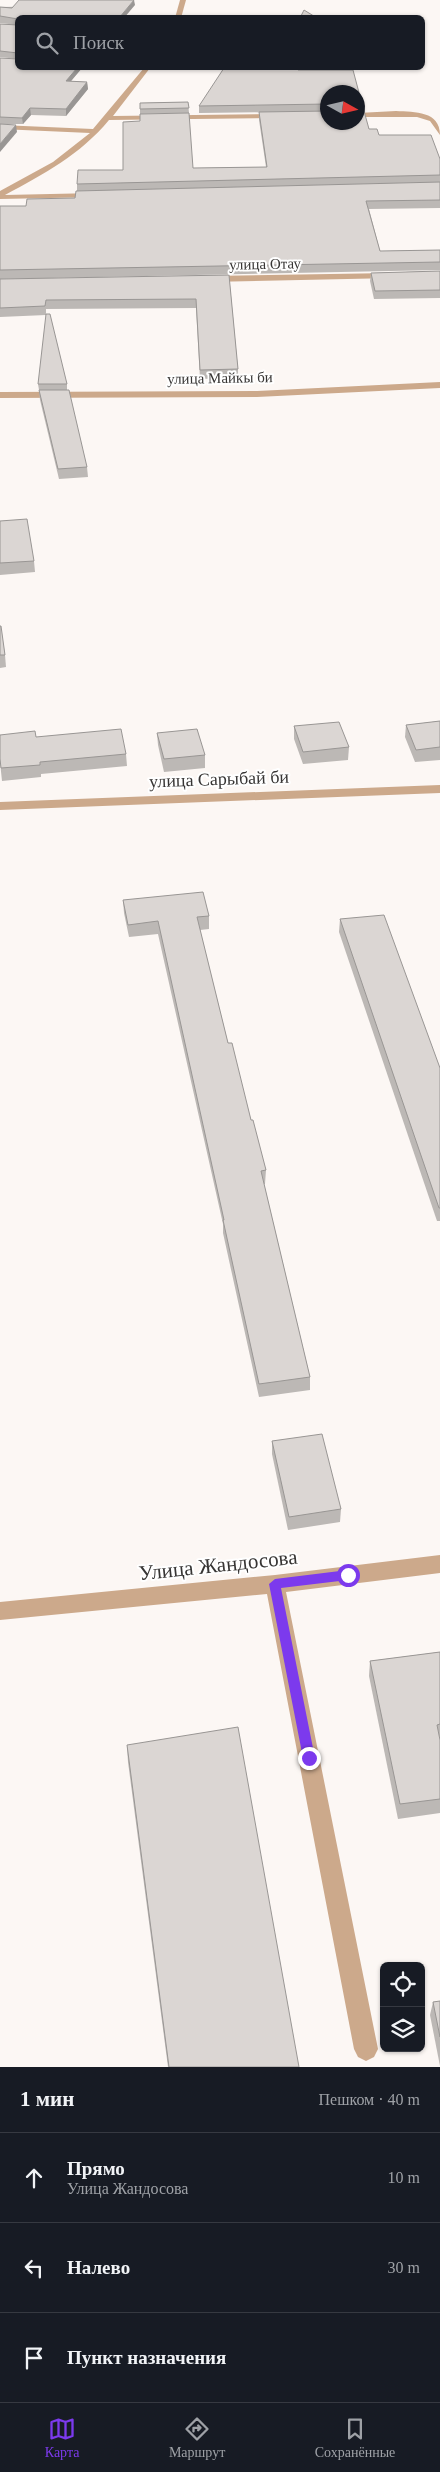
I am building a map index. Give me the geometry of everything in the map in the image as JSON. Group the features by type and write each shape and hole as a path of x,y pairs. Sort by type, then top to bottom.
{"street":[{"path":"179,15 182,0"},
{"path":"0,196 62,160 106,118 144,70"},
{"path":"365,115 404,114 423,116 433,121 440,133"},
{"path":"106,118 289,116"},
{"path":"0,126 93,131"},
{"path":"0,196 108,195"},
{"name":"улица Отау","path":"196,279 401,275"},
{"name":"улица Майкы би","path":"0,394 257,394 440,385"},
{"name":"улица Сарыбай би","path":"0,806 440,789"},
{"name":"Улица Жандосова","path":"0,1611 275,1584 440,1564"},
{"path":"275,1584 366,2049"}],"building":[{"path":"19,0 134,0 122,15 15,15 15,18 0,16 0,7 12,8"},
{"path":"304,10 312,15 302,15"},
{"path":"0,24 15,25 15,53 0,51"},
{"path":"0,58 15,59 15,70 75,70 66,81 87,82 66,109 30,108 22,118 0,117"},
{"path":"223,70 353,70 357,85 320,85 320,104 199,106"},
{"path":"188,102 189,108 140,109 140,103"},
{"path":"320,111 320,130 365,130 365,115 369,129 377,129 379,135 431,135 440,159 440,175 77,184 78,170 123,170 123,122 140,121 140,114 189,113 193,168 267,167 259,112"},
{"path":"0,124 16,125 0,144"},
{"path":"440,182 440,200 366,201 380,251 440,250 440,262 0,270 0,206 26,206 27,199 75,198 76,191"},
{"path":"440,271 440,290 375,291 371,273"},
{"path":"229,275 238,369 200,370 196,299 46,300 45,306 0,308 0,279"},
{"path":"46,314 50,314 67,384 38,384"},
{"path":"39,390 69,390 87,467 58,469"},
{"path":"27,519 34,561 0,563 0,521"},
{"path":"1,626 5,655 0,655"},
{"path":"440,721 440,747 416,750 406,725"},
{"path":"339,722 349,747 303,752 294,726"},
{"path":"121,729 126,754 40,762 40,765 1,768 0,735 35,731 36,737"},
{"path":"197,729 205,755 164,759 157,733"},
{"path":"203,892 209,916 197,917 228,1043 232,1043 251,1120 253,1120 266,1170 261,1171 310,1377 259,1384 158,921 128,925 123,900"},
{"path":"384,915 440,1068 440,1208 340,919"},
{"path":"322,1434 341,1509 289,1517 272,1441"},
{"path":"440,1652 440,1724 437,1725 440,1740 440,1799 400,1804 370,1661"},
{"path":"238,1727 299,2067 169,2067 127,1745"},
{"path":"440,2001 440,2037 433,2002"}],"route":[{"path":"309,1758 275,1584 348,1575"}]}
